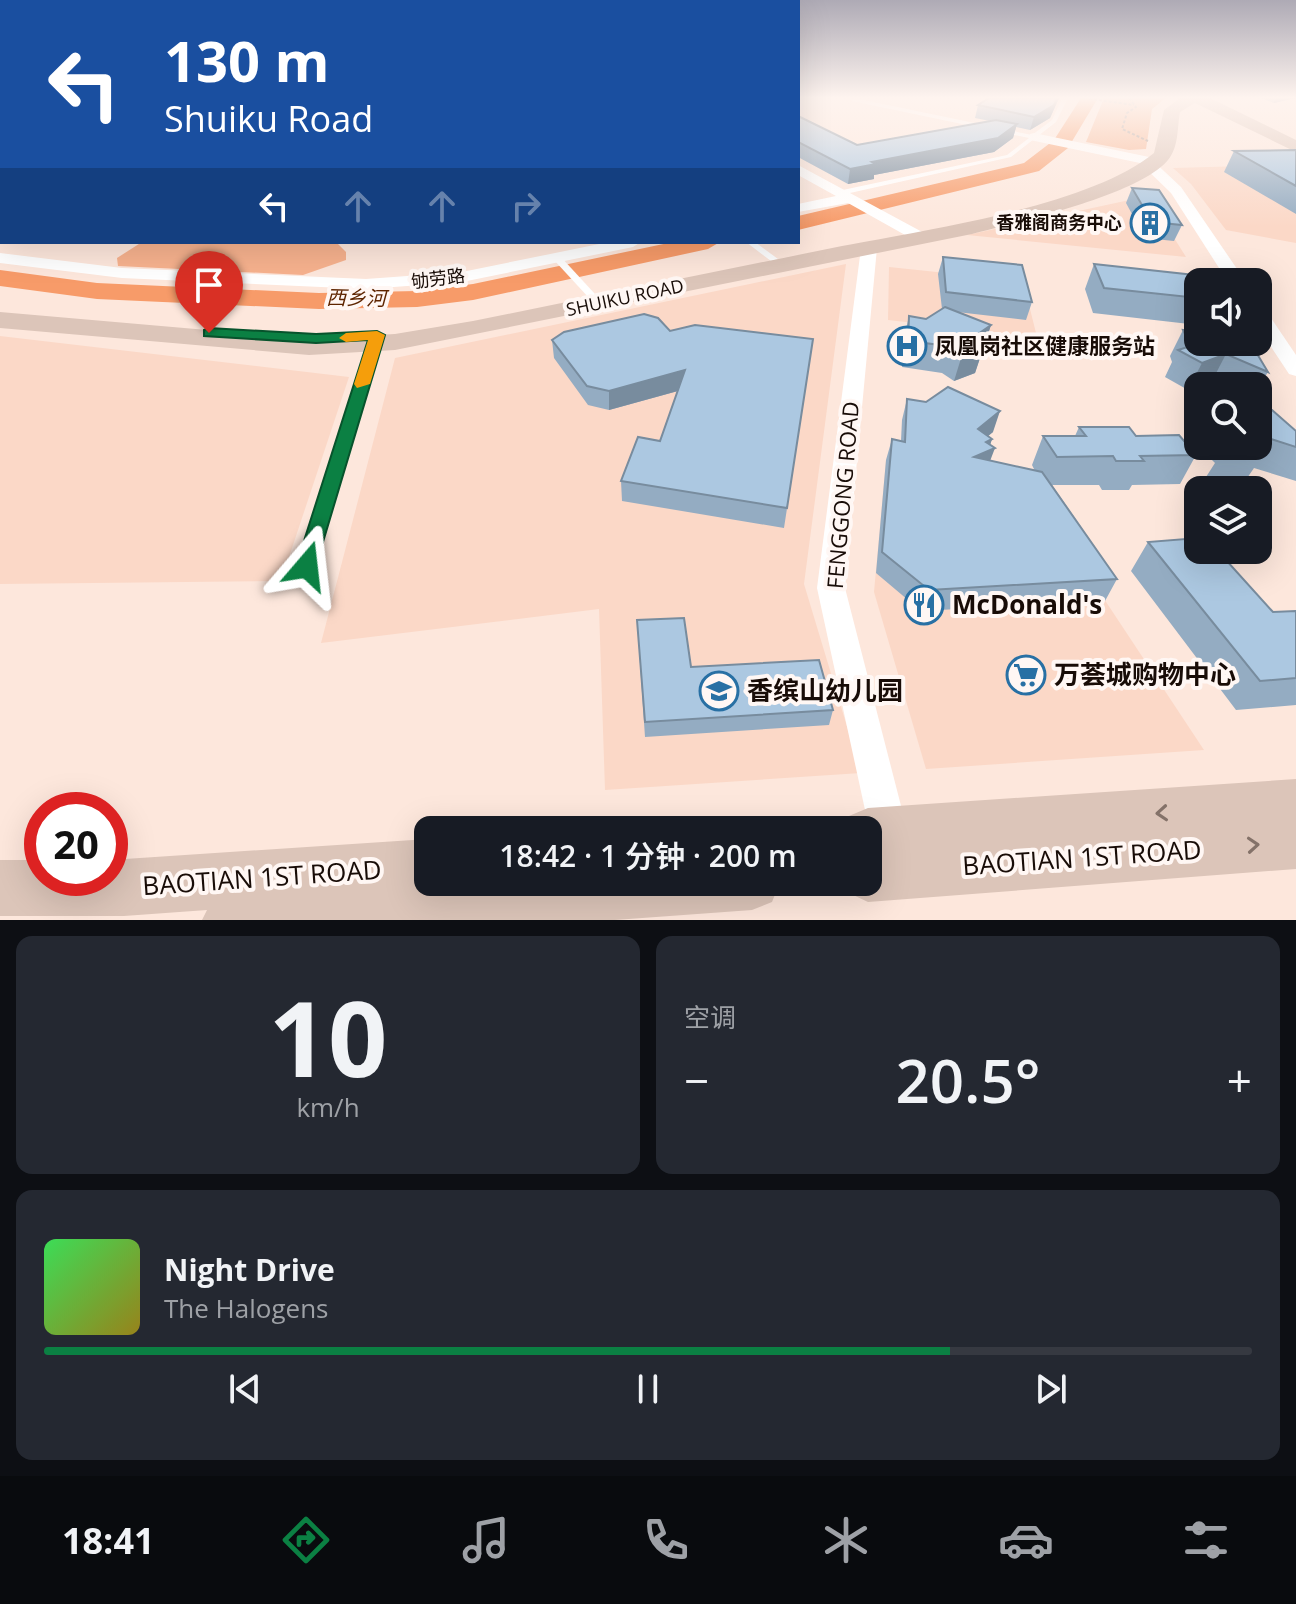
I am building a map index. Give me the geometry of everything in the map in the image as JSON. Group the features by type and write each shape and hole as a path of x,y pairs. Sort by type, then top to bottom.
{"main road":[{"path":"1148,156 1155,141"},
{"path":"1148,156 1165,151 1167,141"},
{"name":"SHUIKU ROAD","path":"0,312 239,336 376,339 586,290 767,254 915,234 1035,209 1148,156"},
{"name":"SHUIKU ROAD","path":"0,320 270,346 376,339 473,329 869,248 915,234"},
{"name":"BAOTIAN 1ST ROAD","path":"882,846 1296,804"},
{"name":"BAOTIAN 1ST ROAD","path":"882,847 1296,842"},
{"name":"BAOTIAN 1ST ROAD","path":"0,888 410,890"},
{"name":"BAOTIAN 1ST ROAD","path":"231,920 410,890"}],"street":[{"path":"1053,141 1114,154 1148,156 1176,190 1228,268"},
{"path":"800,170 915,234"},
{"path":"800,208 846,196"},
{"name":"劬劳路","path":"0,258 122,273 366,284 462,277 560,262 626,244"},
{"name":"FENGGONG ROAD","path":"869,248 831,588 870,816"},
{"path":"1272,334 1296,370"}],"lane":[{"path":"846,196 1009,156 1029,141"},
{"path":"753,244 767,254"},
{"path":"560,262 586,290"},
{"path":"307,566 376,339"}],"path":[{"path":"1133,141 1148,156"}],"shaded area":[{"path":"1147,141 1146,149 1129,150 1086,142"},
{"path":"1282,165 1296,172 1296,243 1226,230 1191,184 1173,168"},
{"path":"1148,196 1186,257 967,235"},
{"path":"139,244 338,244 346,252 346,260 303,275 118,266 117,258"},
{"path":"846,264 804,584 861,773 605,790 599,609 321,643 395,358"},
{"path":"889,267 1023,281 1037,337 888,320"},
{"path":"0,336 349,377 281,581 0,584"},
{"name":"万荟城购物中心","path":"886,460 1034,493 1204,750 926,769 874,592"}],"building":[{"path":"800,141 849,141 857,145 880,141 983,141 872,162 876,164 850,169"},
{"path":"1296,150 1296,186 1234,151"},
{"path":"1132,188 1159,190 1182,225 1152,222"},
{"path":"943,257 1022,265 1032,302 946,292"},
{"path":"1094,264 1184,274 1184,297 1104,288"},
{"path":"945,307 991,325 971,339 983,346 962,355 949,346 908,341 909,316 926,319"},
{"path":"644,314 658,318 670,331 695,325 813,339 787,508 621,481 638,437 660,441 685,370 609,391 587,386 552,340 564,332"},
{"path":"1189,356 1221,356 1202,363"},
{"path":"1231,356 1258,356 1268,372"},
{"path":"948,387 1000,411 978,429 992,439 986,442 995,448 974,457 1042,472 1117,579 929,590 882,552 892,439 905,442 907,399 926,402"},
{"path":"1272,410 1296,431 1296,447 1272,439"},
{"path":"1079,427 1129,427 1136,436 1179,435 1184,441 1184,455 1140,456 1144,461 1116,461 1113,456 1057,457 1043,436 1086,436"},
{"path":"1184,539 1184,564 1230,564 1273,612 1296,611 1296,678 1260,681 1148,542"},
{"path":"684,618 691,667 819,660 833,710 645,722 637,620"}],"waterway":[{"name":"西乡河","path":"800,223 1017,173 1043,160 1063,141"},
{"name":"西乡河","path":"0,278 97,291 319,301 417,299 473,292 699,244"}],"slow traffic":[{"path":"346,338 377,335 362,384"}],"place":[{"name":"香雅阁商务中心","path":"1150,223"},
{"name":"凤凰岗社区健康服务站","path":"907,346"},
{"name":"McDonald's","path":"924,605"},
{"name":"万荟城购物中心","path":"1026,675"},
{"name":"香缤山幼儿园","path":"719,691"}],"route":[{"path":"209,333 277,338 377,335 307,566"}]}
